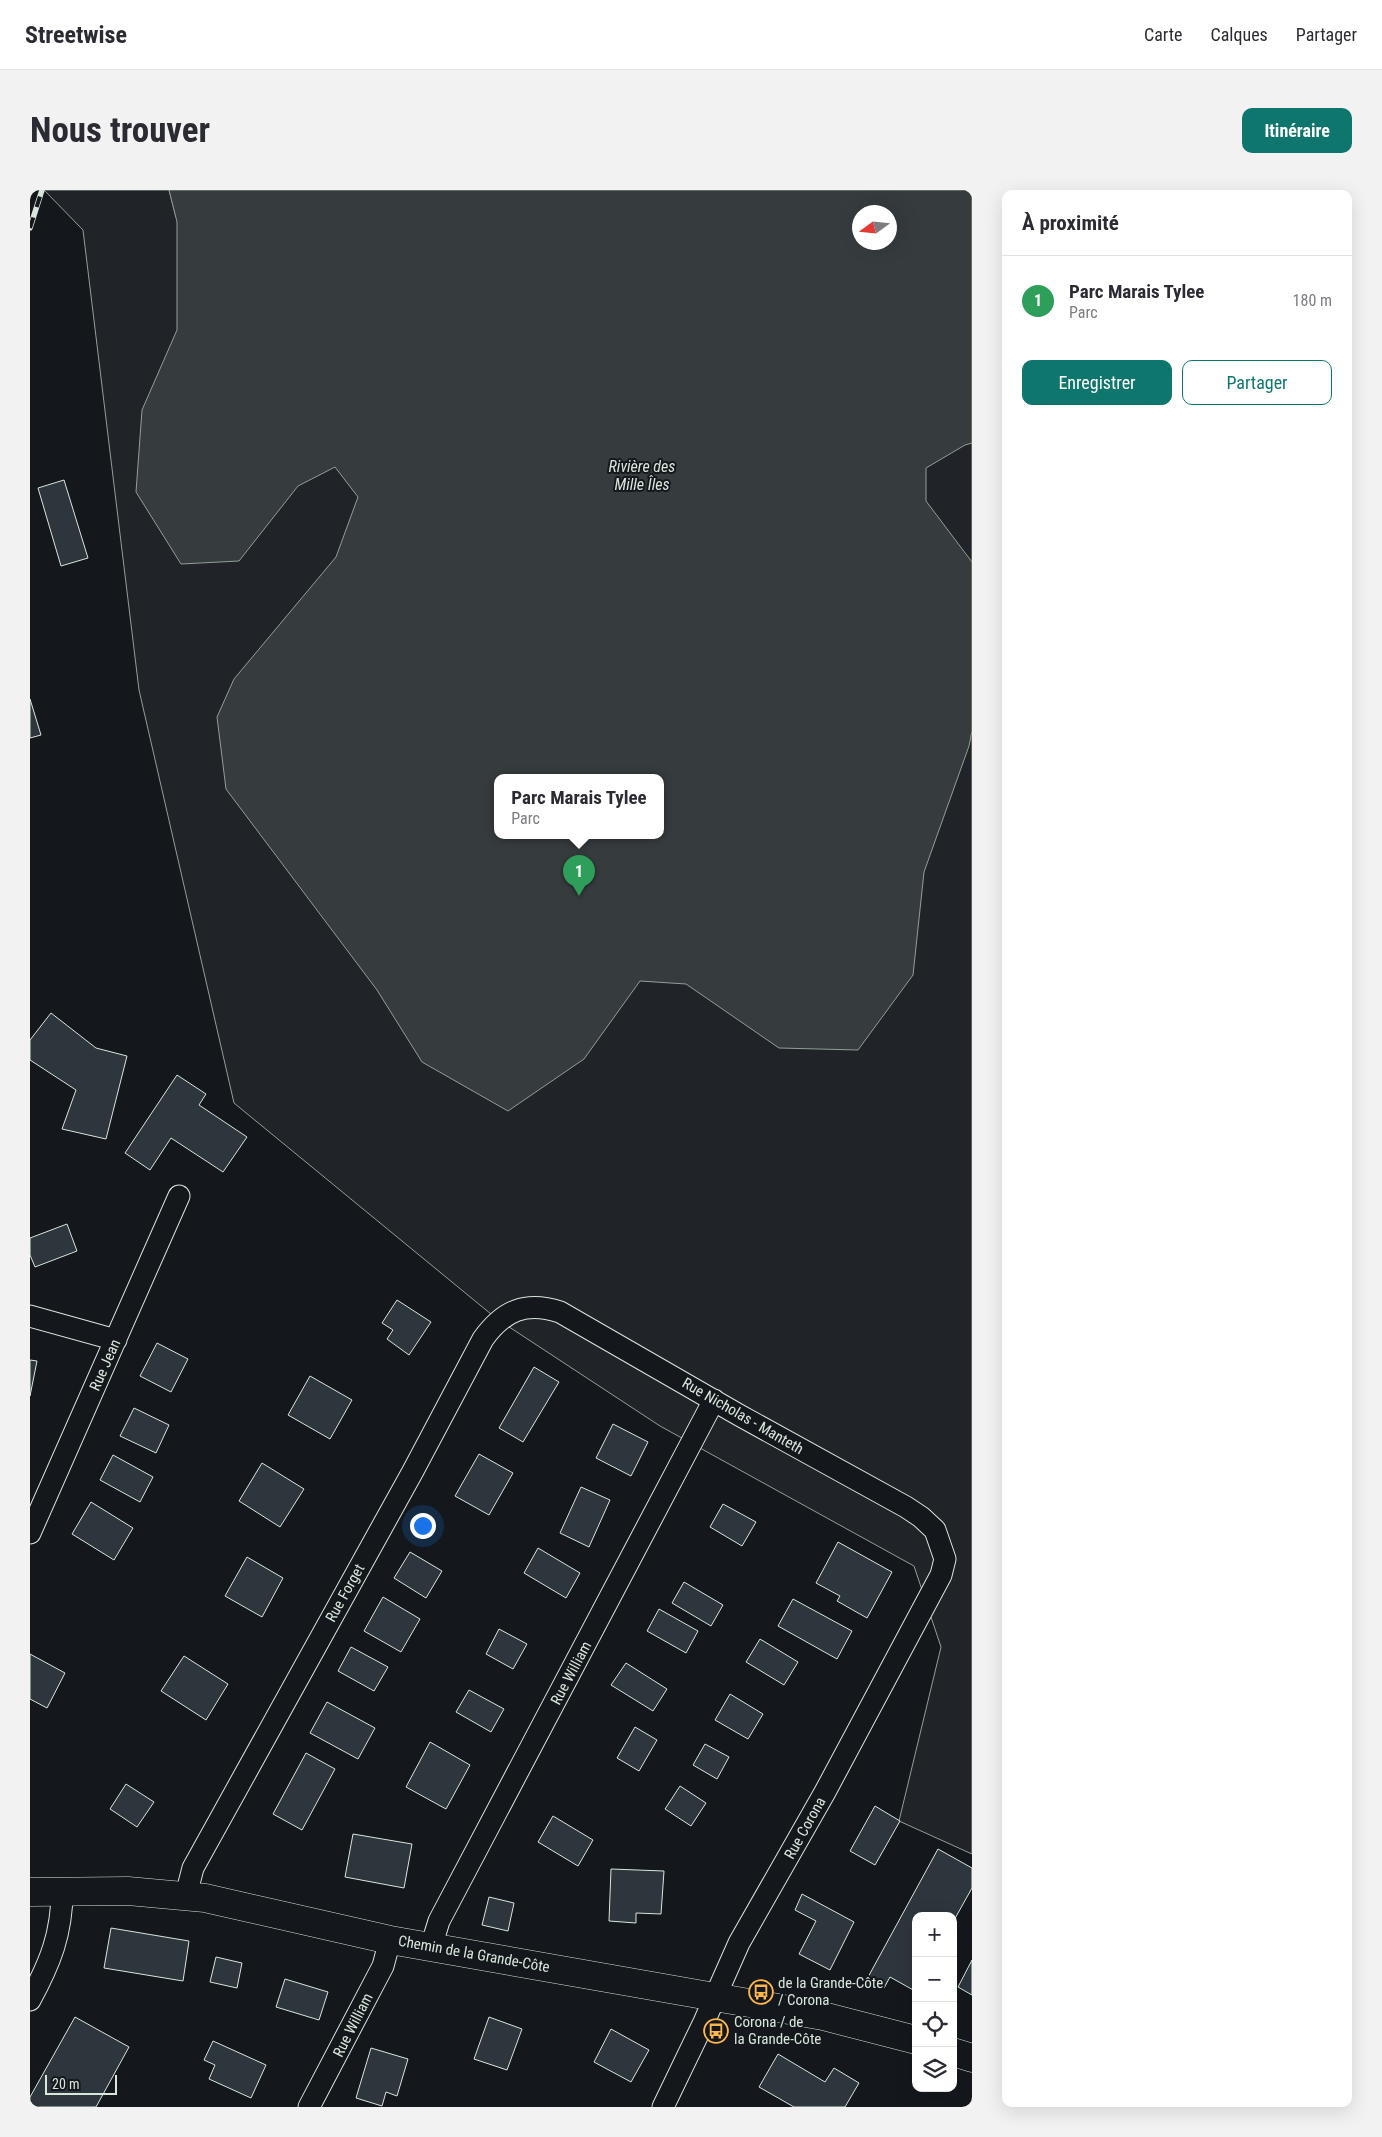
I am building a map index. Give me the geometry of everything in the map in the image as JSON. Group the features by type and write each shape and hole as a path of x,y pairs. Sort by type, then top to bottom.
{"main road":[{"name":"Chemin de la Grande-Côte","path":"30,1892 128,1891 186,1895 225,1902 390,1940 823,2016 912,2039"},
{"path":"957,2053 972,2058"}],"street":[{"name":"Rue Jean","path":"30,1533 179,1196"},
{"name":"Rue Nicholas - Manteth","path":"525,1308 548,1308 567,1315 921,1517 935,1530 943,1551"},
{"name":"Rue Forget","path":"186,1895 193,1868 408,1480 474,1356 497,1322 506,1315 525,1308"},
{"path":"30,1316 116,1340"},
{"name":"Rue William","path":"431,1947 439,1921 714,1400"},
{"name":"Rue Corona","path":"662,2107 739,1943 825,1792 942,1575 945,1566 943,1551"},
{"path":"30,2000 54,1952 62,1915 62,1892"},
{"name":"Rue William","path":"309,2107 382,1966 390,1940"}],"shaded area":[{"path":"44,190 169,190 176,217 972,409 972,1854 899,1821 941,1647 914,1566 660,1426 497,1319 234,1103 139,690 83,230"}],"water":[{"name":"Rivière des Mille Îles","path":"169,190 972,190 972,443 965,445 926,468 926,501 972,562 972,731 969,746 924,872 913,975 858,1050 779,1048 686,984 640,981 584,1059 508,1111 422,1062 377,990 226,789 217,717 234,679 336,557 358,497 335,467 298,486 239,561 181,564 136,492 142,410 177,330 177,222"}],"building":[{"path":"64,480 88,558 61,566 38,488"},
{"path":"30,699 41,735 30,738"},
{"path":"51,1013 96,1048 127,1056 106,1139 62,1129 76,1090 30,1060 30,1040"},
{"path":"177,1075 206,1094 199,1105 247,1137 223,1172 171,1138 150,1170 125,1153"},
{"path":"67,1224 77,1251 35,1267 30,1255 30,1238"},
{"path":"397,1300 431,1322 409,1355 387,1339 393,1330 382,1323"},
{"path":"157,1343 188,1359 171,1392 140,1376"},
{"path":"30,1360 37,1361 30,1396"},
{"path":"534,1367 559,1382 523,1442 499,1428"},
{"path":"310,1376 352,1400 330,1439 288,1415"},
{"path":"134,1408 169,1425 156,1453 120,1436"},
{"path":"613,1424 648,1442 631,1476 596,1458"},
{"path":"479,1454 513,1473 489,1515 455,1496"},
{"path":"113,1455 153,1477 140,1502 100,1480"},
{"path":"262,1463 304,1489 280,1527 239,1501"},
{"path":"581,1487 610,1500 589,1547 560,1533"},
{"path":"91,1502 133,1528 114,1560 72,1534"},
{"path":"723,1504 756,1522 742,1546 710,1527"},
{"path":"838,1542 892,1572 867,1618 837,1601 840,1596 816,1583"},
{"path":"538,1548 580,1573 566,1598 524,1573"},
{"path":"410,1552 442,1571 426,1598 394,1578"},
{"path":"247,1557 283,1578 262,1617 225,1596"},
{"path":"684,1582 723,1605 711,1626 672,1603"},
{"path":"383,1597 420,1619 401,1652 364,1631"},
{"path":"793,1599 852,1631 837,1659 778,1626"},
{"path":"659,1609 698,1631 686,1653 647,1631"},
{"path":"499,1629 527,1644 513,1669 486,1654"},
{"path":"760,1639 798,1662 784,1685 746,1662"},
{"path":"351,1647 388,1667 374,1691 338,1671"},
{"path":"30,1654 65,1673 47,1708 30,1699"},
{"path":"184,1656 228,1684 206,1720 161,1691"},
{"path":"626,1663 667,1689 653,1711 611,1685"},
{"path":"469,1690 504,1709 491,1732 456,1712"},
{"path":"730,1694 763,1714 748,1739 715,1720"},
{"path":"327,1702 375,1728 358,1759 310,1733"},
{"path":"635,1727 657,1740 639,1771 617,1758"},
{"path":"430,1742 470,1765 446,1809 406,1787"},
{"path":"705,1744 729,1757 717,1779 693,1765"},
{"path":"306,1753 335,1769 302,1830 273,1814"},
{"path":"126,1784 154,1802 137,1827 110,1809"},
{"path":"680,1786 706,1803 691,1826 665,1809"},
{"path":"875,1806 900,1821 875,1865 850,1851"},
{"path":"553,1816 593,1840 578,1866 538,1842"},
{"path":"353,1834 412,1844 404,1888 345,1877"},
{"path":"938,1849 972,1868 972,1888 957,1915 957,1912 912,1912 912,1989 890,1977 884,1988 867,1979"},
{"path":"611,1869 664,1871 661,1914 636,1913 636,1923 609,1921"},
{"path":"802,1894 854,1922 830,1970 799,1954 816,1921 795,1910"},
{"path":"489,1897 514,1903 508,1931 482,1925"},
{"path":"111,1928 189,1941 183,1981 104,1968"},
{"path":"216,1957 242,1963 237,1988 210,1982"},
{"path":"972,1960 972,1995 958,1987"},
{"path":"285,1979 328,1992 319,2020 276,2007"},
{"path":"75,2017 129,2047 96,2107 30,2107 30,2097"},
{"path":"489,2017 522,2029 507,2070 474,2059"},
{"path":"611,2029 649,2050 631,2082 594,2062"},
{"path":"213,2041 266,2065 251,2098 209,2079 215,2065 204,2060"},
{"path":"371,2048 408,2059 397,2096 386,2092 382,2106 356,2098"},
{"path":"778,2054 825,2082 834,2068 859,2083 845,2107 794,2107 759,2087"}],"railway":[{"path":"30,228 42,190"}],"place":[{"name":"Parc Marais Tylee","path":"579,896"},
{"name":"de la Grande-Côte / Corona","path":"761,1992"},
{"name":"Corona / de la Grande-Côte","path":"716,2031"}]}
